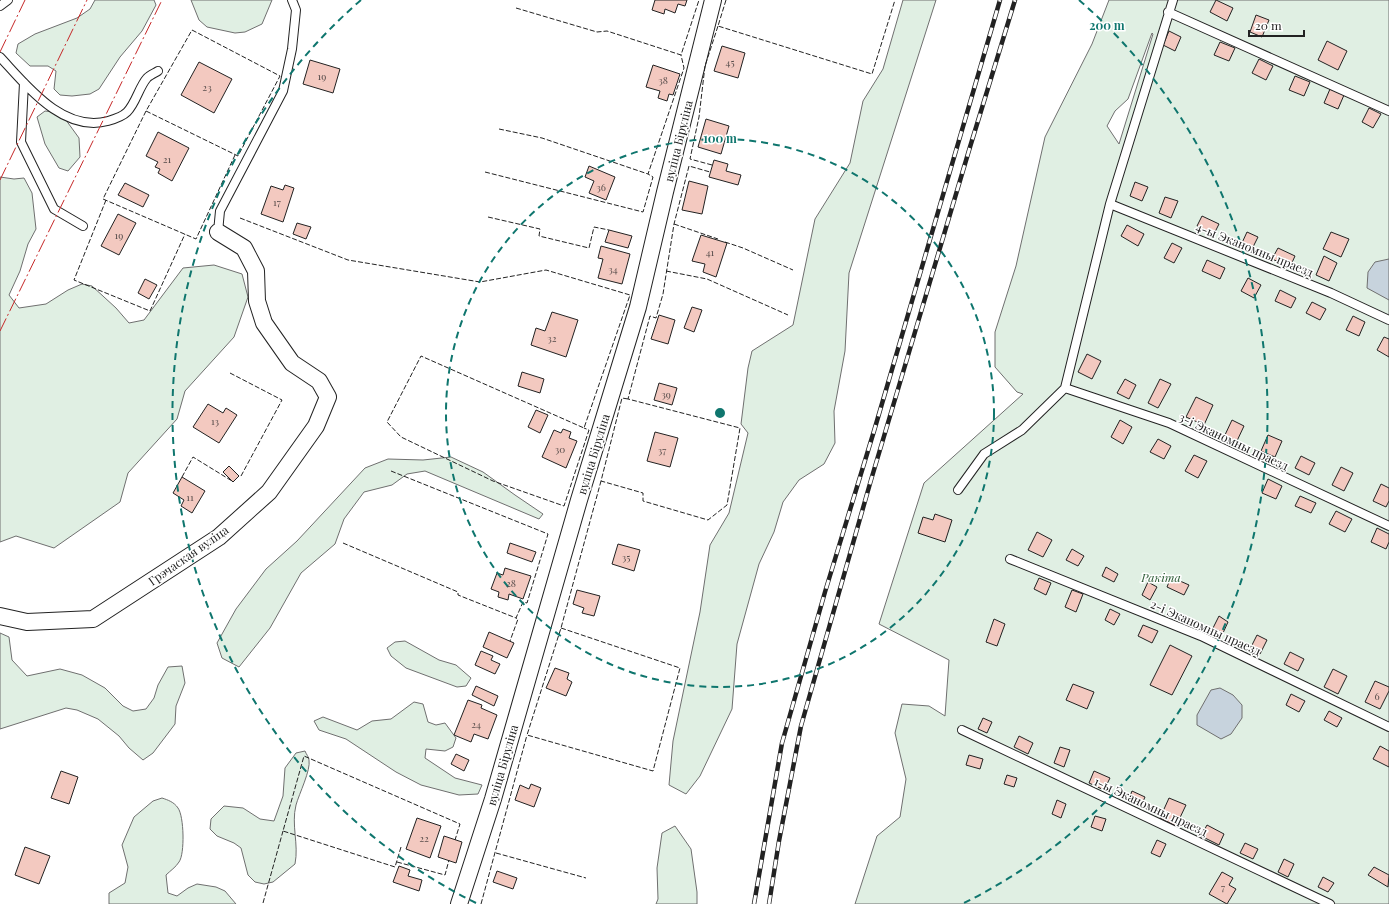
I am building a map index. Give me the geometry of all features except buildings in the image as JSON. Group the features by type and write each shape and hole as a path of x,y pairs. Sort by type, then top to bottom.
{"street":[{"name":"вуліца Біруліна","path":"459,904 493,799 577,508 638,307 713,0"},
{"name":"Грэчаская вуліца","path":"0,616 27,622 93,619 219,537 269,492 316,426 328,397 319,381 292,363 264,323 257,301 256,270 244,248 218,232"}],"lane":[{"path":"0,6 8,0"},
{"path":"218,232 220,211 283,91 292,49 296,10 292,0"},
{"path":"958,490 984,454 1022,430 1065,388 1110,204 1168,12 1173,0"},
{"path":"1168,12 1389,111"},
{"path":"0,57 43,102 60,113 80,121 99,123 117,119 127,112 148,77 158,71"},
{"path":"24,83 21,142 54,209 83,226"},
{"name":"4-ы Эканомны праезд","path":"1110,204 1331,293 1389,320"},
{"name":"3-і Эканомны праезд","path":"1065,388 1169,423 1389,526"},
{"name":"2-і Эканомны праезд","path":"1010,558 1201,636 1389,727"},
{"name":"1-ы Эканомны праезд","path":"962,730 1330,904"}],"green space":[{"path":"95,0 154,0 156,5 142,31 120,57 99,89 90,94 72,96 60,95 54,89 56,71 48,66 30,66 16,53 18,44 35,34 77,18 90,9"},
{"path":"191,0 272,0 262,24 245,32 235,33 207,27 199,20"},
{"path":"903,0 936,0 849,273 845,351 834,411 835,443 824,464 799,480 783,502 774,532 759,564 737,644 732,709 700,776 686,794 669,785 673,741 700,612 710,545 729,513 748,433 741,424 748,368 752,351 793,325 815,219 850,163 863,101 883,69"},
{"name":"Ракіта","path":"1109,0 1389,0 1389,904 855,904 877,836 900,817 906,779 895,733 902,704 929,706 945,716 949,660 879,624 924,483 1023,394 1017,392 995,367 995,332 1016,266 1045,137 1092,44","holes":["1152,33 1153,34 1119,144 1107,126 1115,111 1128,99"]},
{"path":"45,111 54,112 63,116 79,138 80,157 68,171 59,168 45,144 37,117"},
{"path":"0,177 14,179 24,178 32,193 36,229 28,244 20,271 9,295 19,308 46,304 68,290 82,284 92,286 116,308 129,323 144,320 183,268 214,265 242,274 248,297 234,337 185,391 177,419 128,473 120,502 54,548 16,536 0,542"},
{"path":"451,457 483,472 543,514 539,519 425,471 407,474 392,485 364,492 344,519 335,544 301,573 270,628 239,667 222,658 217,643 236,609 266,569 297,541 365,468 388,459 423,460"},
{"path":"0,633 9,637 12,660 27,676 60,669 82,675 105,688 123,706 133,711 146,709 154,698 158,685 168,667 182,666 185,683 176,706 175,724 153,753 143,760 129,748 119,736 98,719 77,710 66,708 0,729"},
{"path":"405,641 439,660 456,665 471,678 466,686 457,687 406,668 391,656 387,648 395,642"},
{"path":"414,702 423,704 428,722 436,725 445,723 456,738 453,747 445,751 426,749 425,758 455,778 482,785 478,794 459,795 421,785 396,772 346,739 319,730 314,721 323,717 357,730 372,721 391,719"},
{"path":"305,751 309,759 309,764 307,776 296,805 295,812 295,864 273,882 264,884 255,882 248,875 241,848 234,843 217,836 210,829 211,819 224,806 243,808 260,819 274,821 283,796 285,768 296,753"},
{"path":"162,798 169,800 178,808 183,826 181,858 176,866 166,875 168,893 177,896 188,888 197,884 216,887 225,891 236,904 109,904 109,893 125,883 128,867 122,845 134,817 153,801"},
{"path":"675,826 691,849 697,892 697,904 656,904 658,899 657,868 662,833"}],"shaded area":[{"path":"1389,259 1389,300 1367,288 1368,272 1375,262"},
{"path":"1220,688 1233,695 1242,705 1242,718 1231,734 1221,739 1197,725 1197,715 1211,690"}],"railway":[{"path":"754,904 782,743 825,592 874,431 1000,0"},
{"path":"769,904 779,841 801,726 871,480 1015,0"}],"fence":[{"path":"516,8 597,32 607,31 681,55 699,0"},
{"path":"726,0 718,26 872,74 895,0"},
{"path":"712,165 690,159 699,117 705,66 718,26"},
{"path":"192,30 280,76 238,156 146,111 192,30"},
{"path":"499,129 542,138 648,174 684,68 681,55"},
{"path":"146,111 103,199 196,239 235,155"},
{"path":"628,399 622,398 601,481 643,493 643,501 708,520 727,505 740,428 628,399 650,316 656,318 663,294 674,224 689,166 710,172"},
{"path":"485,172 643,212 653,177 648,174"},
{"path":"106,200 74,280 150,311 185,234"},
{"path":"488,217 540,229 539,236 589,248 594,227 609,230"},
{"path":"240,218 348,260 480,282 546,270 630,295 584,428 421,356 387,422 401,437 493,481 564,506 589,430 584,428"},
{"path":"674,224 718,239"},
{"path":"725,242 743,248 793,270"},
{"path":"666,271 707,279 788,315"},
{"path":"230,373 282,400 241,476 239,476"},
{"path":"182,477 193,457 232,481"},
{"path":"391,471 548,534 527,603 523,602 516,618 518,619 510,641"},
{"path":"561,628 680,668 653,771 527,735 561,628 601,481"},
{"path":"343,543 458,592 458,595 516,618"},
{"path":"481,904 527,735"},
{"path":"401,847 395,867 283,831 304,756 460,824 455,840"},
{"path":"263,903 283,831"},
{"path":"496,853 586,878"},
{"path":"397,862 445,875 449,860"}],"power":[{"path":"0,52 25,0"},
{"path":"0,180 87,0"},
{"path":"0,331 162,0"}]}
